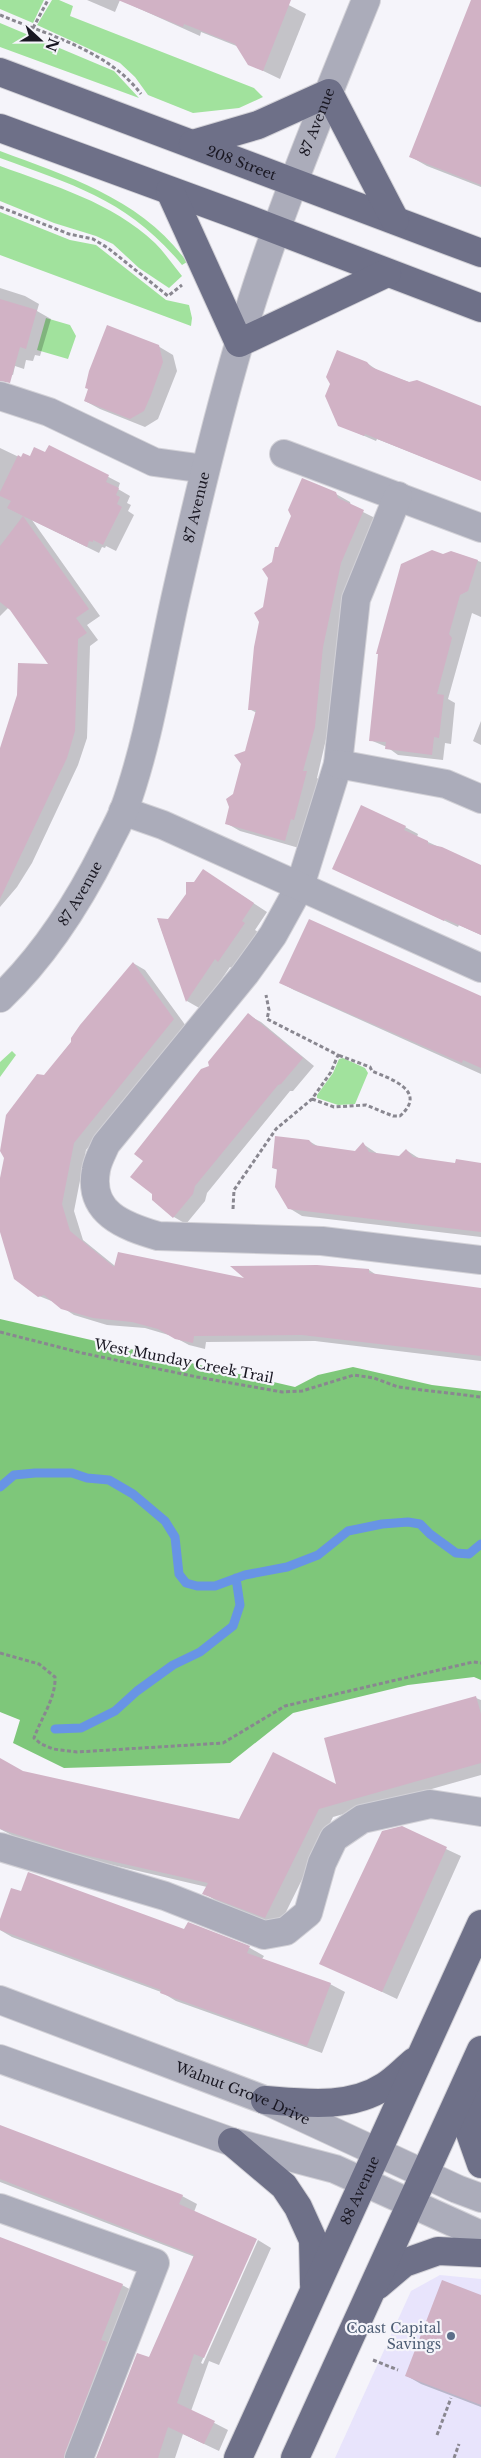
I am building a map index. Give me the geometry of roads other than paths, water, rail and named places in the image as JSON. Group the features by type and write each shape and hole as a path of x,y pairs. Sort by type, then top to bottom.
{"main road":[{"name":"208 Street","path":"0,72 481,252"},
{"path":"193,144 258,125 329,93 395,220"},
{"path":"0,128 481,308"},
{"path":"170,191 239,343 387,273"},
{"name":"88 Avenue","path":"238,2458 481,1924"},
{"path":"265,2100 318,2104 354,2099 385,2086 421,2055"},
{"path":"476,2061 469,2130 481,2164"},
{"path":"295,2458 476,2061"},
{"path":"232,2142 284,2186 298,2207 312,2240 314,2290"},
{"path":"373,2290 404,2264 438,2251 481,2253"}],"street":[{"name":"87 Avenue","path":"0,998 40,954 65,920 88,884 124,811 143,744 205,469 239,343 275,230 293,181 366,0"},
{"path":"0,396 49,412 154,462 205,469"},
{"path":"284,454 481,528"},
{"path":"398,496 356,599 338,764 300,886 273,935 245,974 106,1144 96,1170 95,1193 102,1209 134,1229 158,1236 322,1242 481,1260"},
{"path":"338,764 446,784 481,799"},
{"path":"124,811 163,825 481,968"},
{"path":"0,1847 165,1896 264,1935 286,1931 308,1912 322,1863 334,1838 362,1819 430,1804 481,1812"},
{"name":"Walnut Grove Drive","path":"0,2000 265,2100 481,2198"},
{"path":"0,2059 85,2087 232,2142 334,2169 481,2235"},
{"path":"0,2208 155,2262 78,2458"}],"waterway":[{"path":"0,1487 14,1475 35,1473 72,1473 87,1478 109,1480 133,1494 165,1521 175,1537 179,1574 186,1583 197,1586 215,1586 245,1575 287,1567 318,1555 348,1531 382,1524 408,1522 420,1524 430,1534 456,1553 469,1554 481,1544"},
{"path":"55,1729 81,1728 115,1711 137,1691 173,1665 200,1652 233,1626 240,1605 236,1578"}],"place":[{"name":"Coast Capital Savings","path":"451,2336"}]}
